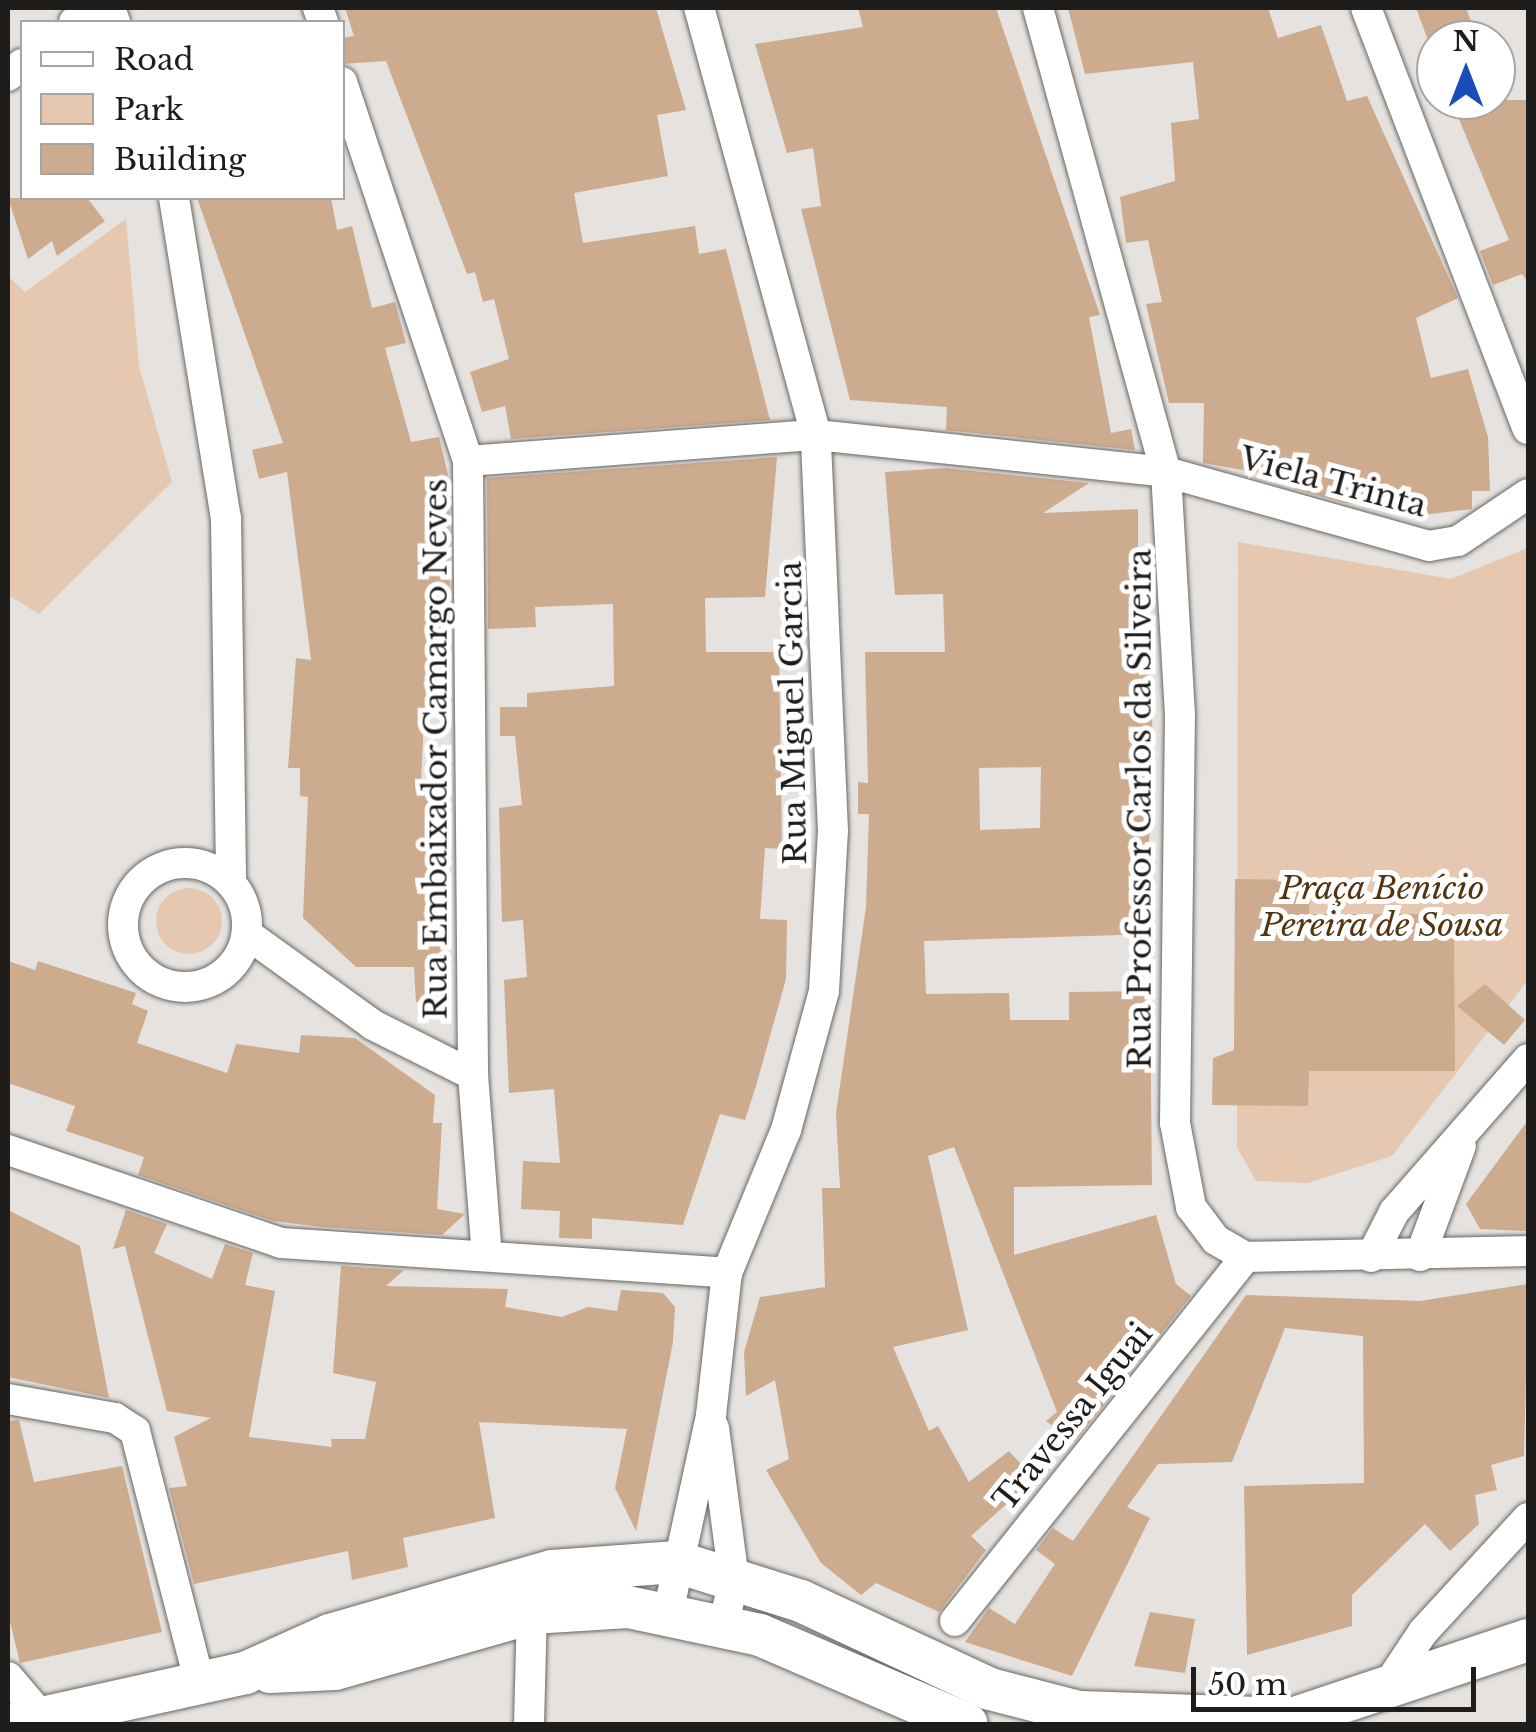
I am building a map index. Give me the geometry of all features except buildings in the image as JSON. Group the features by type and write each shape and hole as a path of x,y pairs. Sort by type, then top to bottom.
{"main road":[{"path":"29,1721 244,1673 330,1636 552,1571 676,1562 734,1580 990,1689 1079,1712 1283,1722 1528,1640"},
{"path":"244,1673 335,1669 532,1613 668,1613 722,1626 967,1724"}],"street":[{"name":"Rua Miguel Garcia","path":"668,1613 676,1562 712,1416 727,1273 786,1130 824,990 833,831 816,435 699,8"},
{"name":"Rua Professor Carlos da Silveira","path":"1038,8 1166,472 1180,714 1178,1171 1216,1240 1246,1257"},
{"path":"1366,8 1528,429"},
{"name":"Rua Embaixador Camargo Neves","path":"345,91 468,461 473,1075 487,1255"},
{"path":"174,200 226,518 230,881 248,934 373,1025 473,1075"},
{"name":"Viela Trinta","path":"468,461 816,435 1166,472 1429,546 1458,541 1528,494"},
{"path":"230,881 194,862 153,870 126,902 125,943 150,977 190,988 228,971 248,934"},
{"path":"1372,1257 1394,1212 1462,1143 1528,1060"},
{"path":"1420,1256 1462,1143"},
{"path":"8,1150 281,1244 727,1273"},
{"path":"1246,1257 1528,1251"},
{"name":"Travessa Iguai","path":"955,1622 1246,1257"},
{"path":"8,1399 114,1418 136,1430 200,1684"},
{"name":"Rua Miguel Garcia","path":"712,1416 734,1580 722,1626"},
{"path":"1389,1684 1423,1632 1528,1518"},
{"path":"529,1724 532,1613"},
{"path":"8,1677 29,1721"}],"green space":[{"path":"126,219 139,366 172,482 39,614 8,595 8,276 25,292"},
{"name":"Praça Benício Pereira de Sousa","path":"1238,542 1451,579 1528,548 1528,980 1392,1156 1308,1183 1256,1181 1237,1147"},
{"path":"189,888 202,890 212,898 220,908 220,934 212,944 202,952 189,954 176,952 166,944 158,934 156,921 158,908 166,898 176,890"}]}
